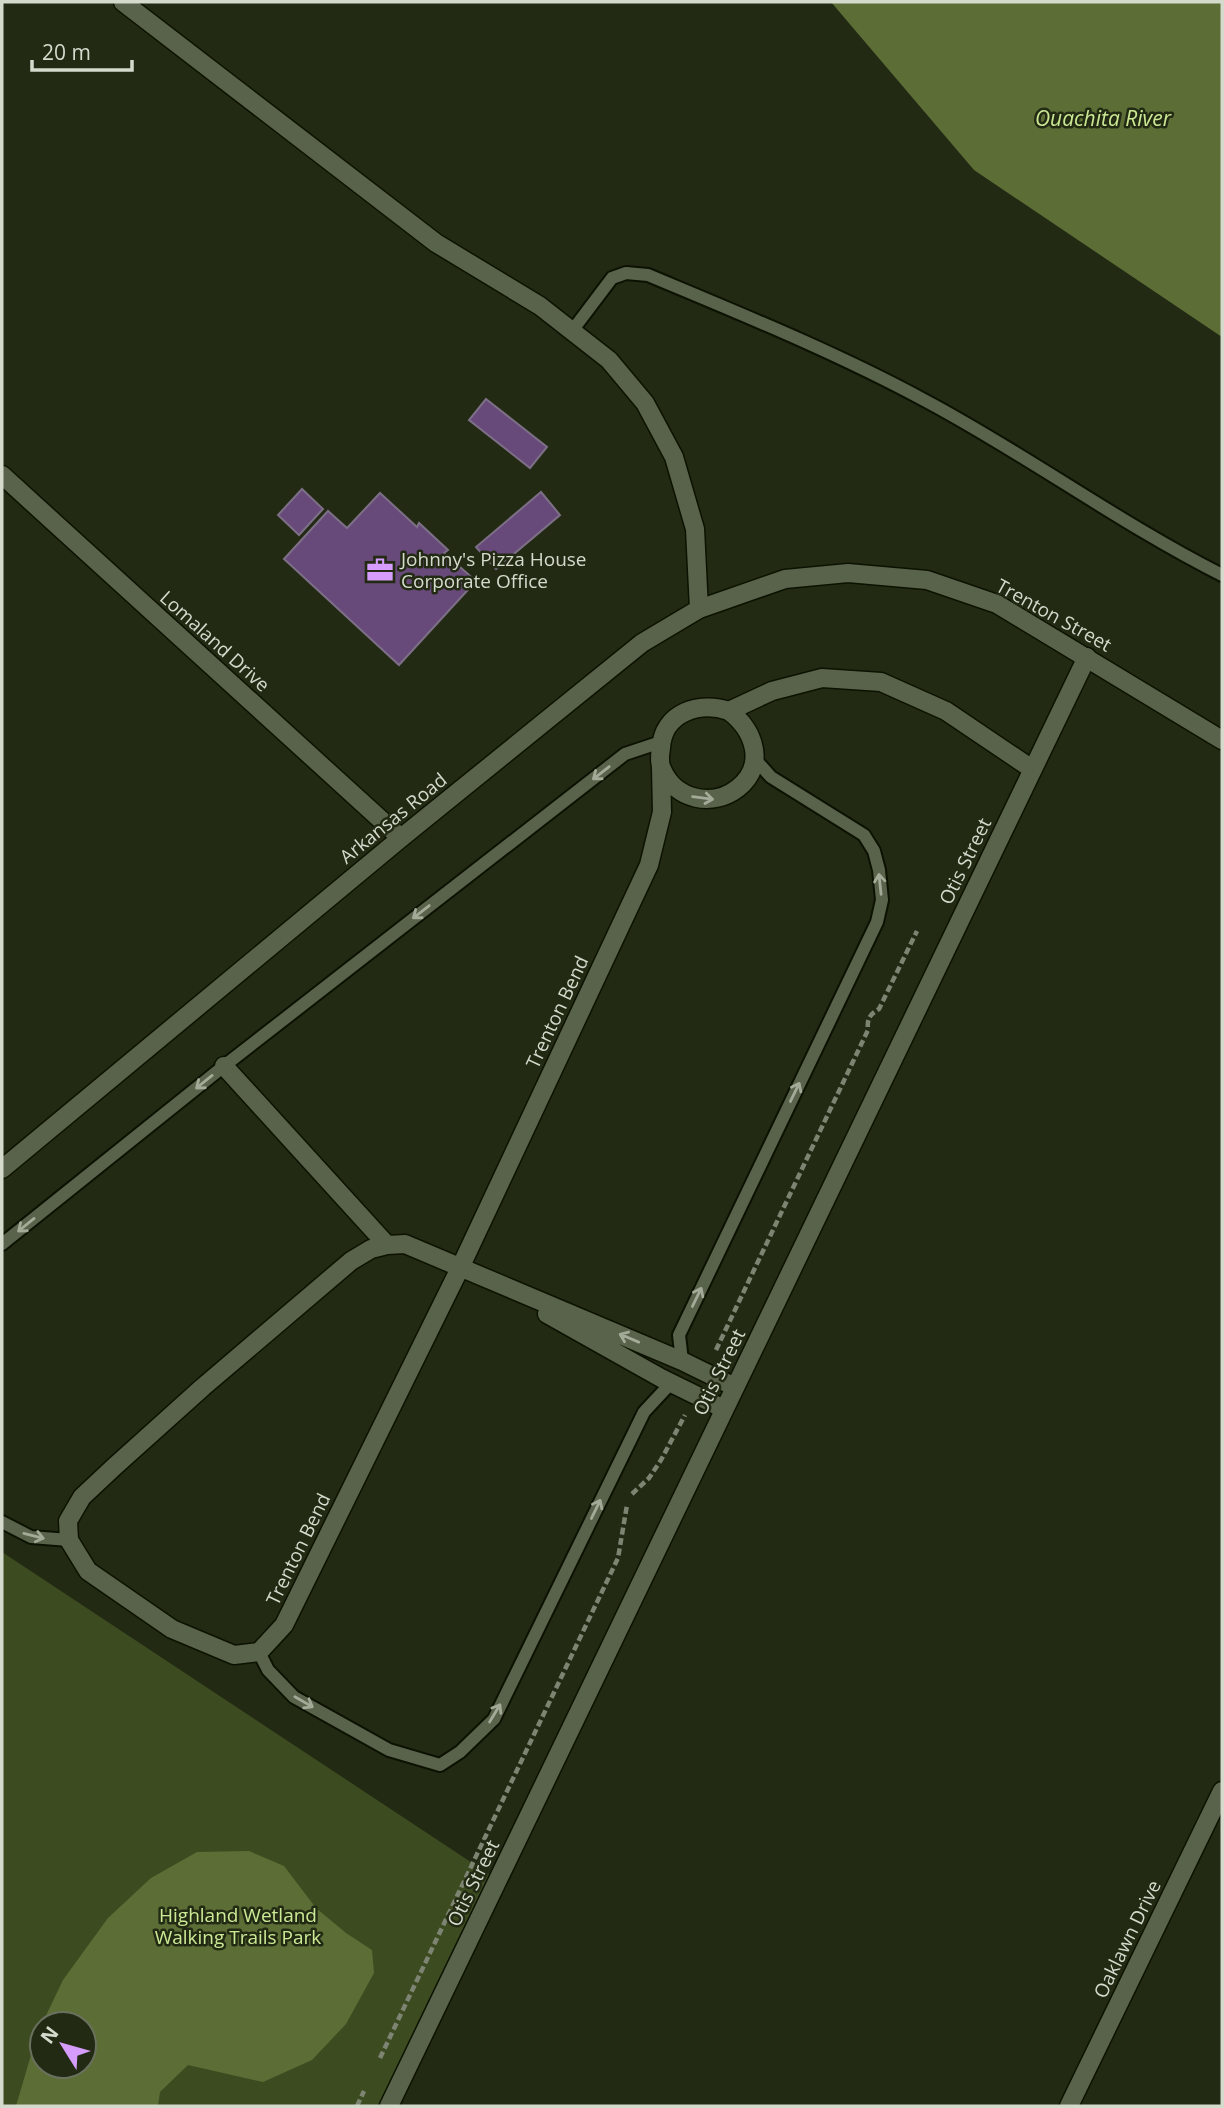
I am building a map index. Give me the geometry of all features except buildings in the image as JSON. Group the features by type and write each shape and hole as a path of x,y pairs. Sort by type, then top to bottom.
{"street":[{"path":"123,2 436,243 540,306 609,360 645,403 674,457 695,529 699,609"},
{"name":"Lomaland Drive","path":"2,475 401,838"},
{"name":"Arkansas Road","path":"2,1169 401,838 642,643 699,609 785,579 848,573"},
{"name":"Trenton Street","path":"848,573 927,580 997,604 1222,740"},
{"name":"Otis Street","path":"389,2106 1087,657"},
{"path":"729,711 772,691 822,678 881,682 946,711 1032,769"},
{"path":"701,706 716,706 729,711 749,731 754,758 750,773 742,785 730,794 715,799 686,795 674,786 661,768 661,742 666,729 675,718 701,706"},
{"name":"Trenton Bend","path":"259,1652 284,1625 461,1266 649,865 662,812 661,768"},
{"path":"224,1066 387,1245"},
{"path":"259,1652 233,1655 172,1629 88,1571 69,1540 68,1521 82,1497 203,1387 351,1261 371,1249 405,1244 681,1361 735,1387"},
{"path":"461,1266 671,1383 724,1409"},
{"name":"Oaklawn Drive","path":"1069,2106 1222,1791"}],"lane":[{"path":"572,331 612,278 626,273 648,275 839,356 925,400 1081,495 1222,575"},
{"path":"2,1244 224,1066 625,754 661,742"},
{"path":"681,1361 679,1335 877,922 882,900 874,850 864,835 771,777 754,758"},
{"path":"259,1652 268,1670 294,1697 389,1750 440,1765 460,1752 494,1719 643,1412 671,1383"},
{"path":"2,1522 32,1537 69,1540"}],"path":[{"path":"716,1349 868,1030 867,1021 871,1014 879,1009 917,931"},
{"path":"378,2062 618,1558 628,1500 662,1460 685,1415"},
{"path":"357,2106 366,2088"}],"green space":[{"name":"Highland Wetland Walking Trails Park","path":"2,1552 498,1880 388,2106 2,2106"}],"water":[{"name":"Ouachita River","path":"831,2 1222,2 1222,337 974,170"},
{"path":"249,1851 284,1866 316,1908 372,1950 374,1973 346,2024 312,2060 263,2082 188,2065 160,2092 158,2106 16,2106 28,2065 28,2080 98,2080 98,2010 49,2010 63,1980 108,1918 151,1878 197,1852"}],"place":[{"name":"Johnny's Pizza House Corporate Office","path":"380,570"}]}
